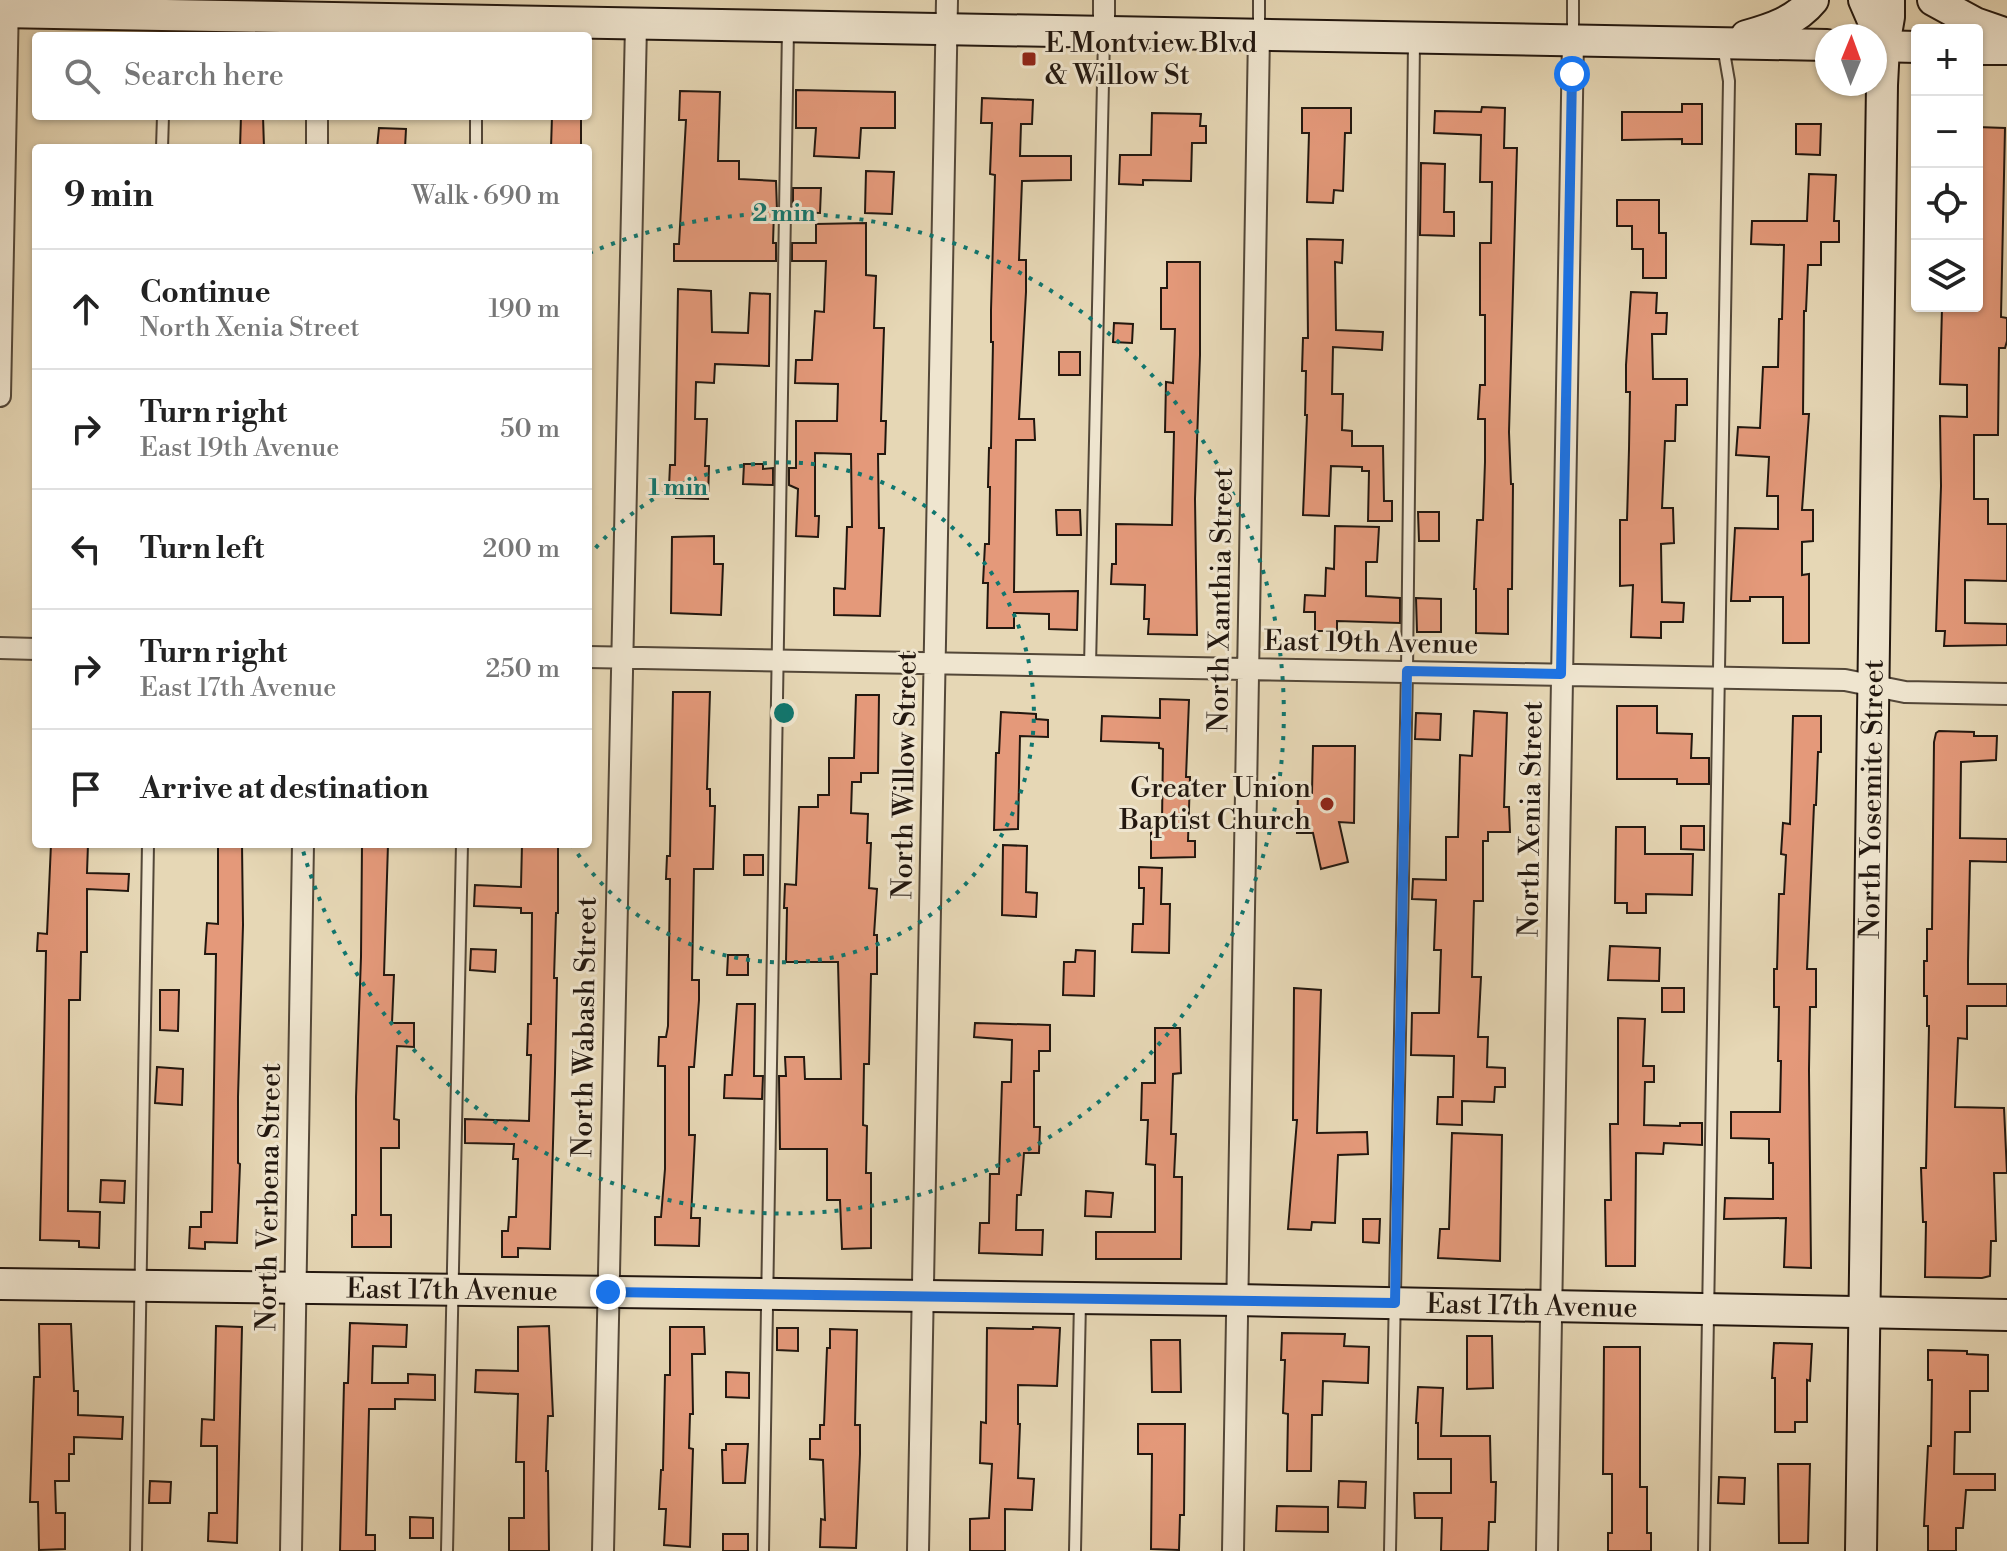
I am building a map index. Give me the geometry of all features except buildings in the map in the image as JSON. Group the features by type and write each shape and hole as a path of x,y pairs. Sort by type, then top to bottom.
{"main road":[{"path":"1723,42 1783,23 1813,0"},
{"path":"1864,0 1872,24"},
{"name":"North Yosemite Street","path":"1887,24 1889,0"},
{"path":"1933,0 1975,23 2007,34"},
{"path":"5,8 165,21 319,28 788,27 947,15 1104,32 1815,45"},
{"path":"1887,46 1911,47"},
{"path":"1983,49 2007,49"},
{"name":"North Yosemite Street","path":"1861,1551 1875,687 1879,96"},
{"name":"East 17th Avenue","path":"0,1284 1237,1300 2007,1315"}],"street":[{"path":"1104,0 1104,32"},
{"path":"0,396 5,8"},
{"name":"North Willow Street","path":"918,1551 947,15"},
{"name":"North Wabash Street","path":"603,1551 636,25"},
{"name":"North Xanthia Street","path":"1233,1551 1259,34"},
{"name":"North Xenia Street","path":"1547,1551 1573,40"},
{"path":"317,120 317,144"},
{"path":"0,648 32,649"},
{"name":"East 19th Avenue","path":"592,657 1845,680 1905,692 2007,694"},
{"name":"North Verbena Street","path":"291,1551 303,848"}],"lane":[{"path":"1259,0 1259,34"},
{"path":"1573,0 1573,40"},
{"path":"763,1551 788,27"},
{"path":"1090,666 1104,32"},
{"path":"1390,1551 1407,671 1414,37"},
{"path":"1704,1551 1729,81 1723,42"},
{"path":"162,144 163,120"},
{"path":"476,120 476,144"},
{"path":"136,1551 148,848"},
{"path":"447,1551 462,848"},
{"path":"1075,1551 1080,1298"}],"place":[{"name":"E Montview Blvd & Willow St","path":"1029,59"},
{"name":"Greater Union Baptist Church","path":"1327,804"}],"route":[{"path":"608,1292 1395,1303 1407,671 1561,674 1572,74"}]}
